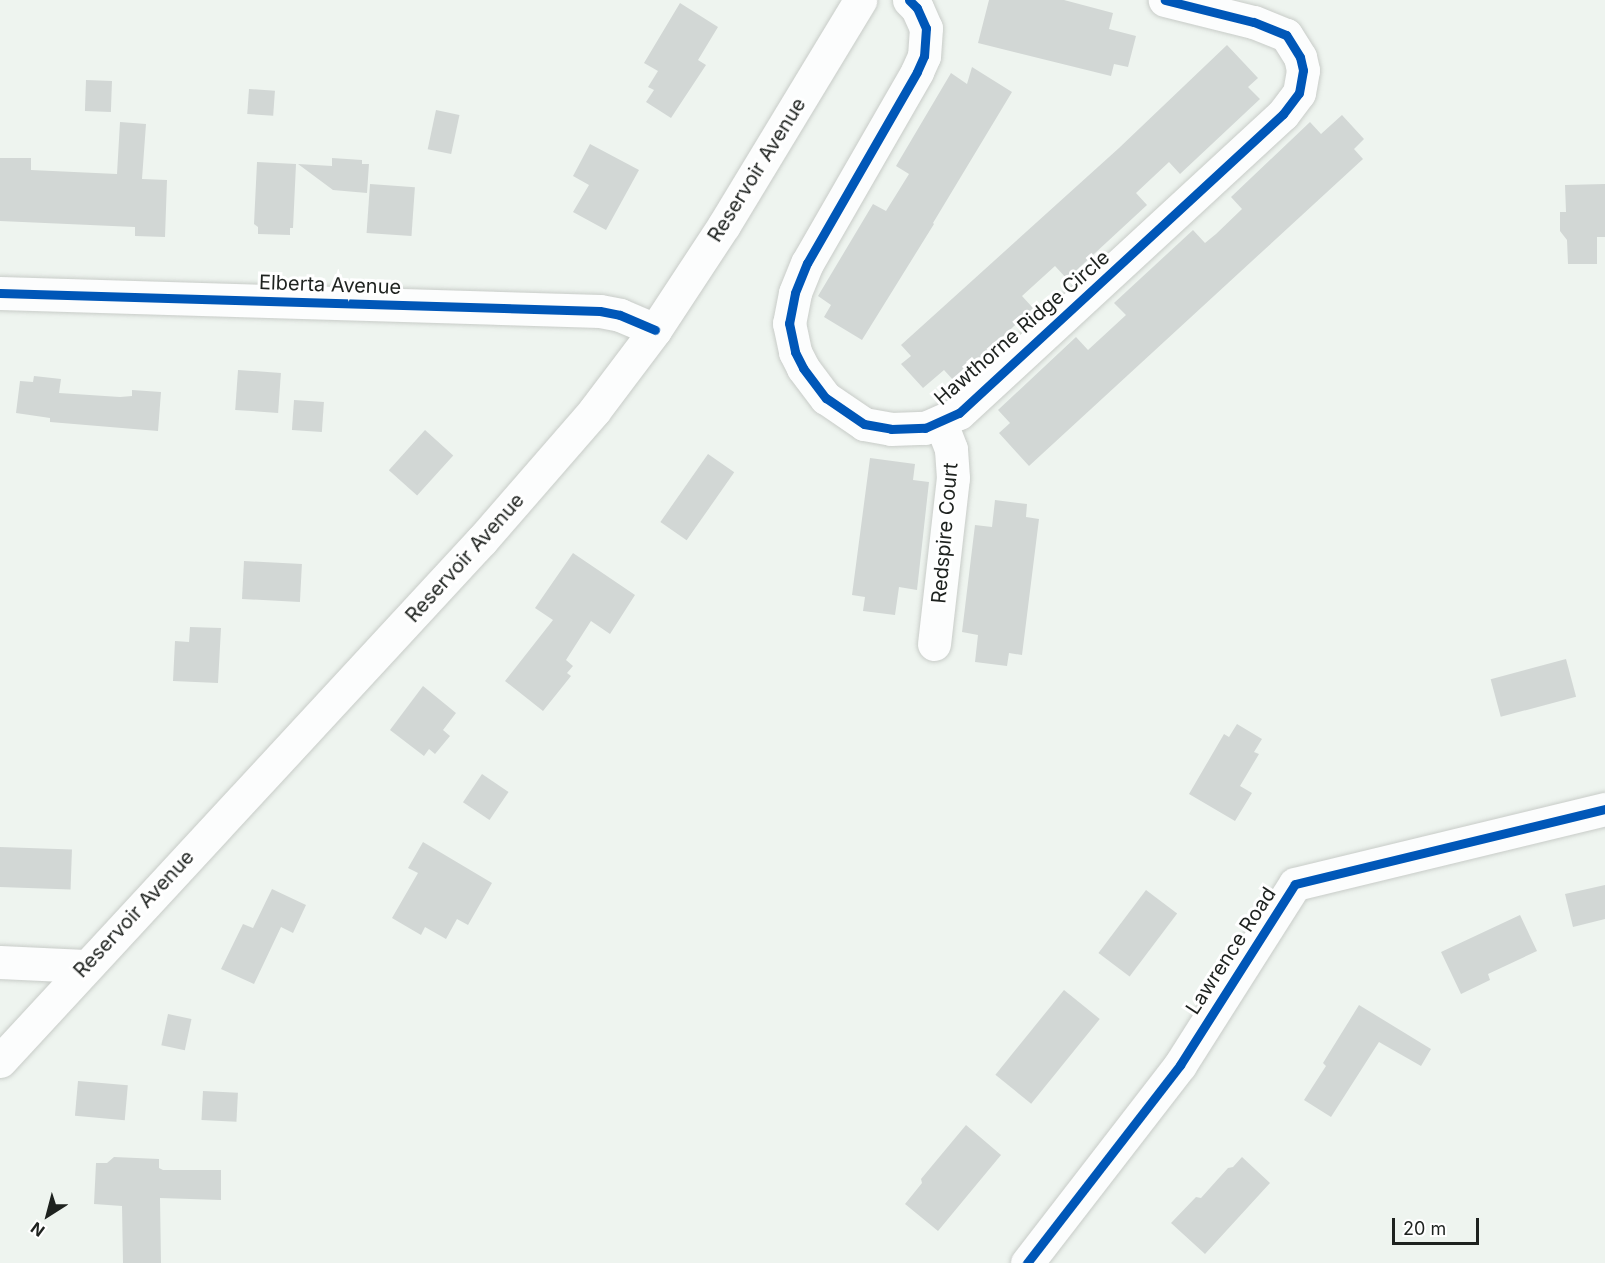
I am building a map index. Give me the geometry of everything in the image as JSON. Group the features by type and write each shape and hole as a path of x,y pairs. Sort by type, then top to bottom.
{"street":[{"name":"Reservoir Avenue","path":"0,1061 85,966 496,524 594,411 655,330 789,120 860,0"},
{"name":"Hawthorne Ridge Circle","path":"909,0 917,8 926,28 924,56 912,81 807,263 795,293 789,323 795,352 803,368 826,398 850,417 878,429 912,429 941,423 959,413 1072,312 1283,114 1299,93 1303,70 1300,57 1286,35 1253,22 1164,0"},
{"name":"Elberta Avenue","path":"0,292 600,311 620,315 655,330"},
{"name":"Redspire Court","path":"934,644 953,478 951,449 941,423"},
{"name":"Lawrence Road","path":"1027,1263 1180,1065 1295,884 1605,809"},
{"path":"0,962 85,966"}],"building":[{"path":"989,0 1064,0 1113,13 1109,29 1136,36 1128,67 1114,64 1111,76 978,43"},
{"path":"680,3 718,27 698,60 706,65 671,118 646,102 654,90 648,87 658,71 644,63"},
{"path":"1227,45 1258,78 1248,87 1260,99 1180,174 1169,162 1136,193 1147,205 1067,279 1055,266 1022,296 1033,308 955,382 944,370 923,388 901,364 911,356 901,345 1119,148"},
{"path":"972,67 1012,92 862,340 824,317 831,305 818,296 873,204 886,211 909,174 896,166 951,73 967,84"},
{"path":"86,80 112,81 111,112 85,111"},
{"path":"249,89 275,91 273,116 247,114"},
{"path":"436,110 459,115 451,154 428,149"},
{"path":"1342,115 1364,139 1354,149 1363,159 1029,466 999,433 1010,423 998,410 1076,337 1088,350 1126,315 1114,303 1193,230 1205,243 1216,234 1242,209 1231,197 1310,122 1321,134"},
{"path":"120,122 146,124 142,179 167,180 165,237 135,236 135,227 0,221 0,158 31,158 31,170 117,174"},
{"path":"590,144 639,170 606,230 573,212 589,185 573,176"},
{"path":"332,158 362,160 362,164 369,164 367,193 333,190 298,164 332,166"},
{"path":"257,162 296,164 293,228 290,228 290,235 258,234 258,227 254,224"},
{"path":"370,184 415,187 411,236 367,233"},
{"path":"1605,184 1605,237 1597,237 1597,264 1568,264 1567,240 1560,231 1560,212 1566,212 1565,185"},
{"path":"238,370 281,373 278,413 235,410"},
{"path":"34,376 61,379 59,393 120,397 132,396 132,390 161,392 158,431 50,422 50,418 16,413 20,381 33,382"},
{"path":"294,400 324,402 322,432 292,430"},
{"path":"425,430 453,455 417,496 389,470"},
{"path":"708,454 734,472 687,540 660,522"},
{"path":"870,458 915,464 913,480 929,482 917,590 899,587 895,615 863,611 865,597 852,595"},
{"path":"995,500 1027,504 1026,517 1039,519 1022,655 1009,653 1007,666 975,662 978,635 962,632 975,525 992,527"},
{"path":"573,553 635,595 610,634 591,621 566,660 573,666 567,673 571,676 543,711 505,681 553,620 535,608"},
{"path":"244,561 302,564 300,602 242,599"},
{"path":"190,627 221,628 218,683 173,681 175,641 189,642"},
{"path":"1566,659 1576,697 1501,717 1491,679"},
{"path":"423,686 456,713 443,730 450,736 435,754 429,749 424,756 390,730"},
{"path":"1237,724 1262,739 1254,752 1259,754 1240,786 1252,793 1235,821 1189,794 1224,734 1229,737"},
{"path":"482,774 509,792 490,820 463,802"},
{"path":"423,842 492,883 468,925 457,919 446,939 425,927 421,935 392,918 418,873 408,868"},
{"path":"0,847 72,850 71,889 0,887"},
{"path":"1605,885 1605,919 1573,927 1565,894"},
{"path":"272,889 306,905 293,933 281,927 254,984 221,969 243,924 253,928"},
{"path":"1146,890 1177,913 1130,977 1098,953"},
{"path":"1520,915 1537,951 1488,974 1490,980 1461,994 1441,952"},
{"path":"1064,990 1100,1019 1031,1104 995,1075"},
{"path":"1359,1005 1431,1049 1421,1066 1379,1042 1331,1117 1304,1100 1326,1066 1323,1063"},
{"path":"168,1014 191,1019 185,1050 161,1045"},
{"path":"78,1081 128,1085 125,1120 75,1116"},
{"path":"203,1091 238,1093 236,1122 201,1120"},
{"path":"966,1125 1001,1155 938,1231 905,1204 922,1183 921,1179"},
{"path":"114,1157 159,1159 159,1168 163,1170 221,1170 221,1200 160,1198 161,1263 123,1263 122,1206 94,1204 96,1163 107,1163"},
{"path":"1242,1157 1270,1183 1205,1254 1171,1223 1196,1197 1201,1198 1228,1168 1233,1167"}],"cycle path":[{"path":"909,0 917,8 926,28 924,56 807,263 795,293 789,323 795,352 803,368 826,398 864,424 891,429 925,428 959,413 1283,114 1299,93 1303,70 1300,57 1286,35 1253,22 1165,0"},
{"path":"0,293 600,311 620,315 655,330"},
{"path":"1027,1263 1180,1065 1295,884 1605,809"}]}
